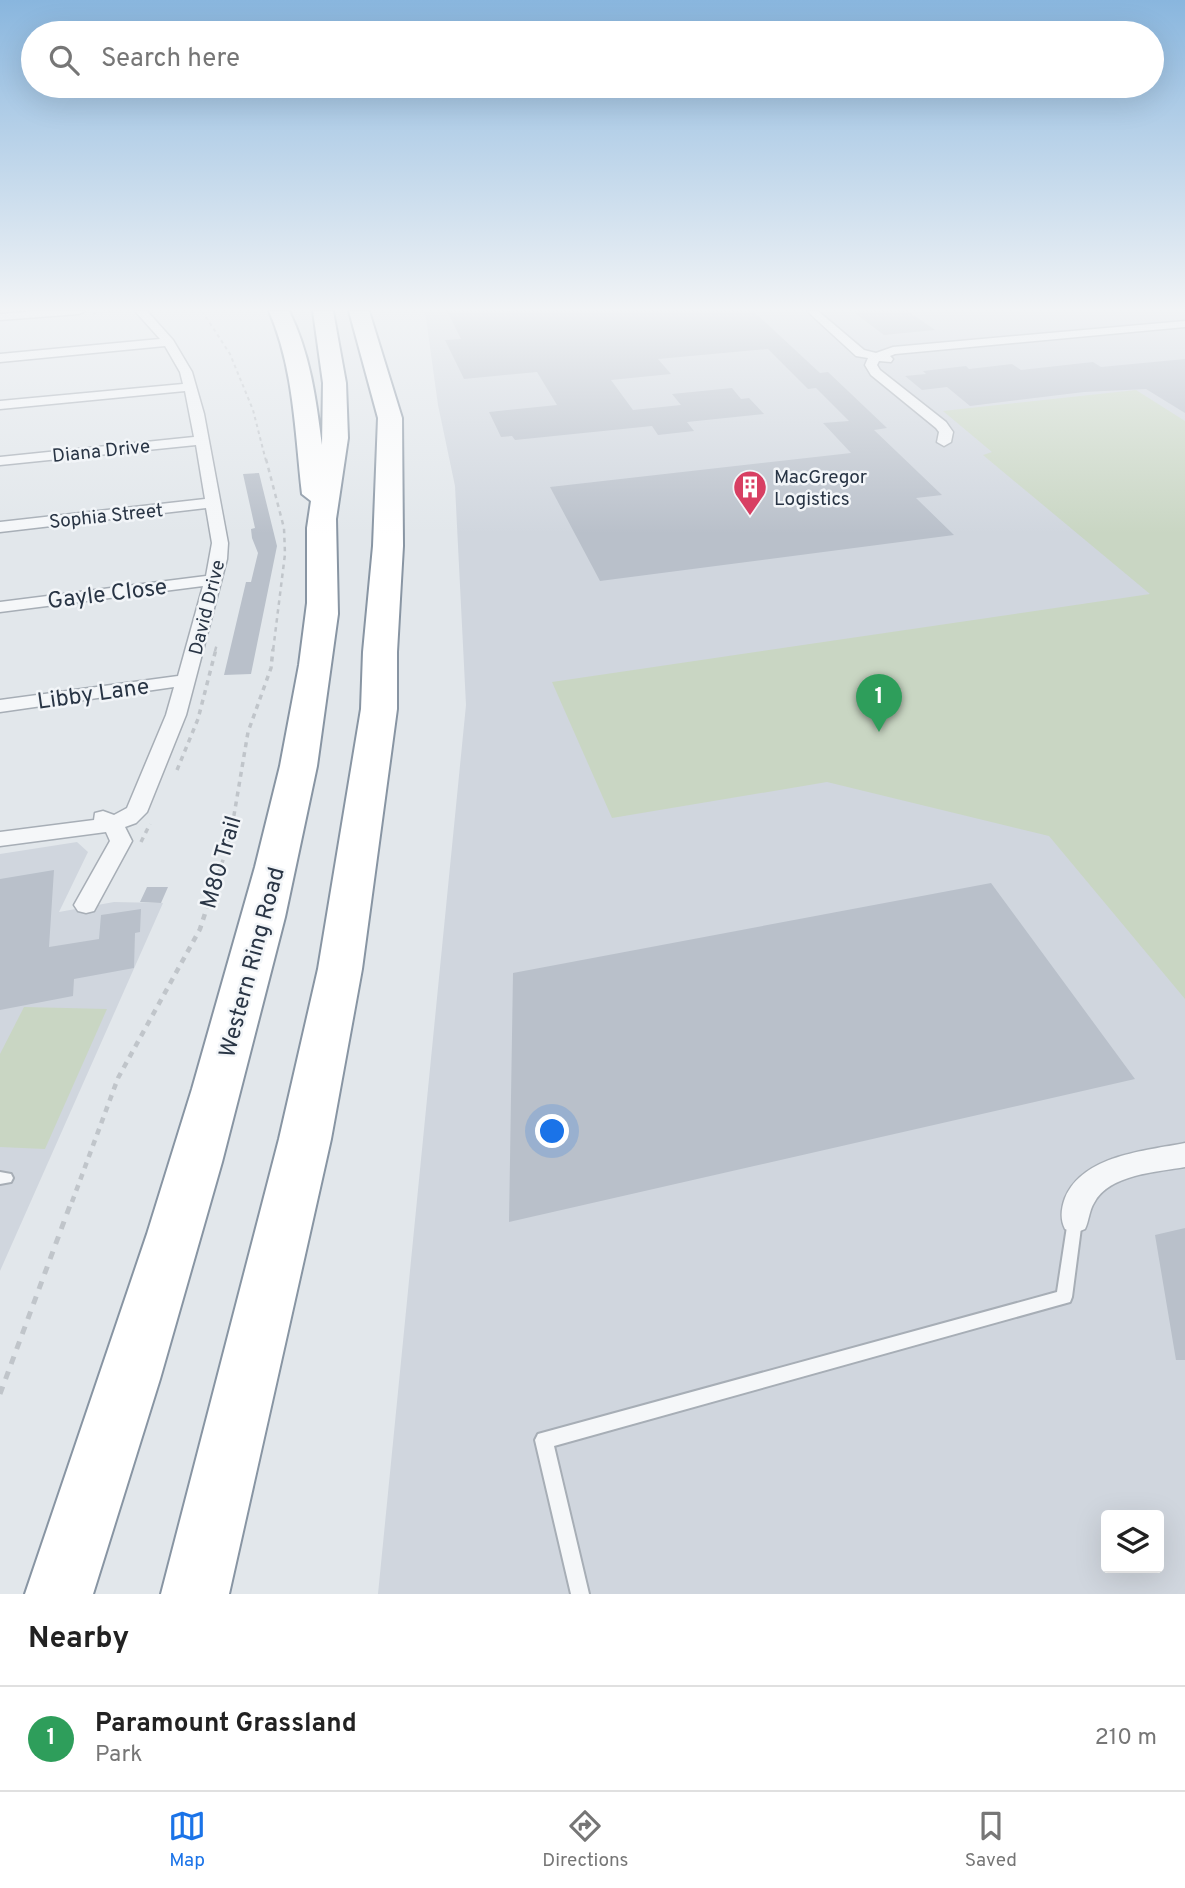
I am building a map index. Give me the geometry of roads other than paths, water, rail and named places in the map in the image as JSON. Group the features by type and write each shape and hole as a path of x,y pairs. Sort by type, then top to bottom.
{"highway":[{"path":"299,385 321,527"},
{"name":"Western Ring Road","path":"59,1594 202,1145 274,880 306,723 322,613 324,567 321,527 331,485 337,413 335,385"},
{"path":"195,1594 305,1139 340,969 369,787 379,709 380,652 388,546 390,418 382,385"}],"street":[{"path":"894,385 941,425 946,432 944,442"},
{"path":"0,405 190,387"},
{"name":"David Drive","path":"106,823 136,812 141,804 145,787 171,732 220,550 202,440 190,387"},
{"name":"Diana Drive","path":"0,461 202,440"},
{"name":"Sophia Street","path":"0,527 213,503"},
{"name":"Gayle Close","path":"0,607 213,580"},
{"name":"Libby Lane","path":"0,706 187,680"},
{"path":"0,839 106,823 113,853 86,905"},
{"path":"1075,1220 1080,1198 1098,1180 1126,1168 1185,1155"}],"lane":[{"path":"580,1594 544,1440 1065,1297 1075,1220"}],"place":[{"name":"MacGregor Logistics","path":"750,517"},
{"name":"Paramount Grassland","path":"879,732"}]}
